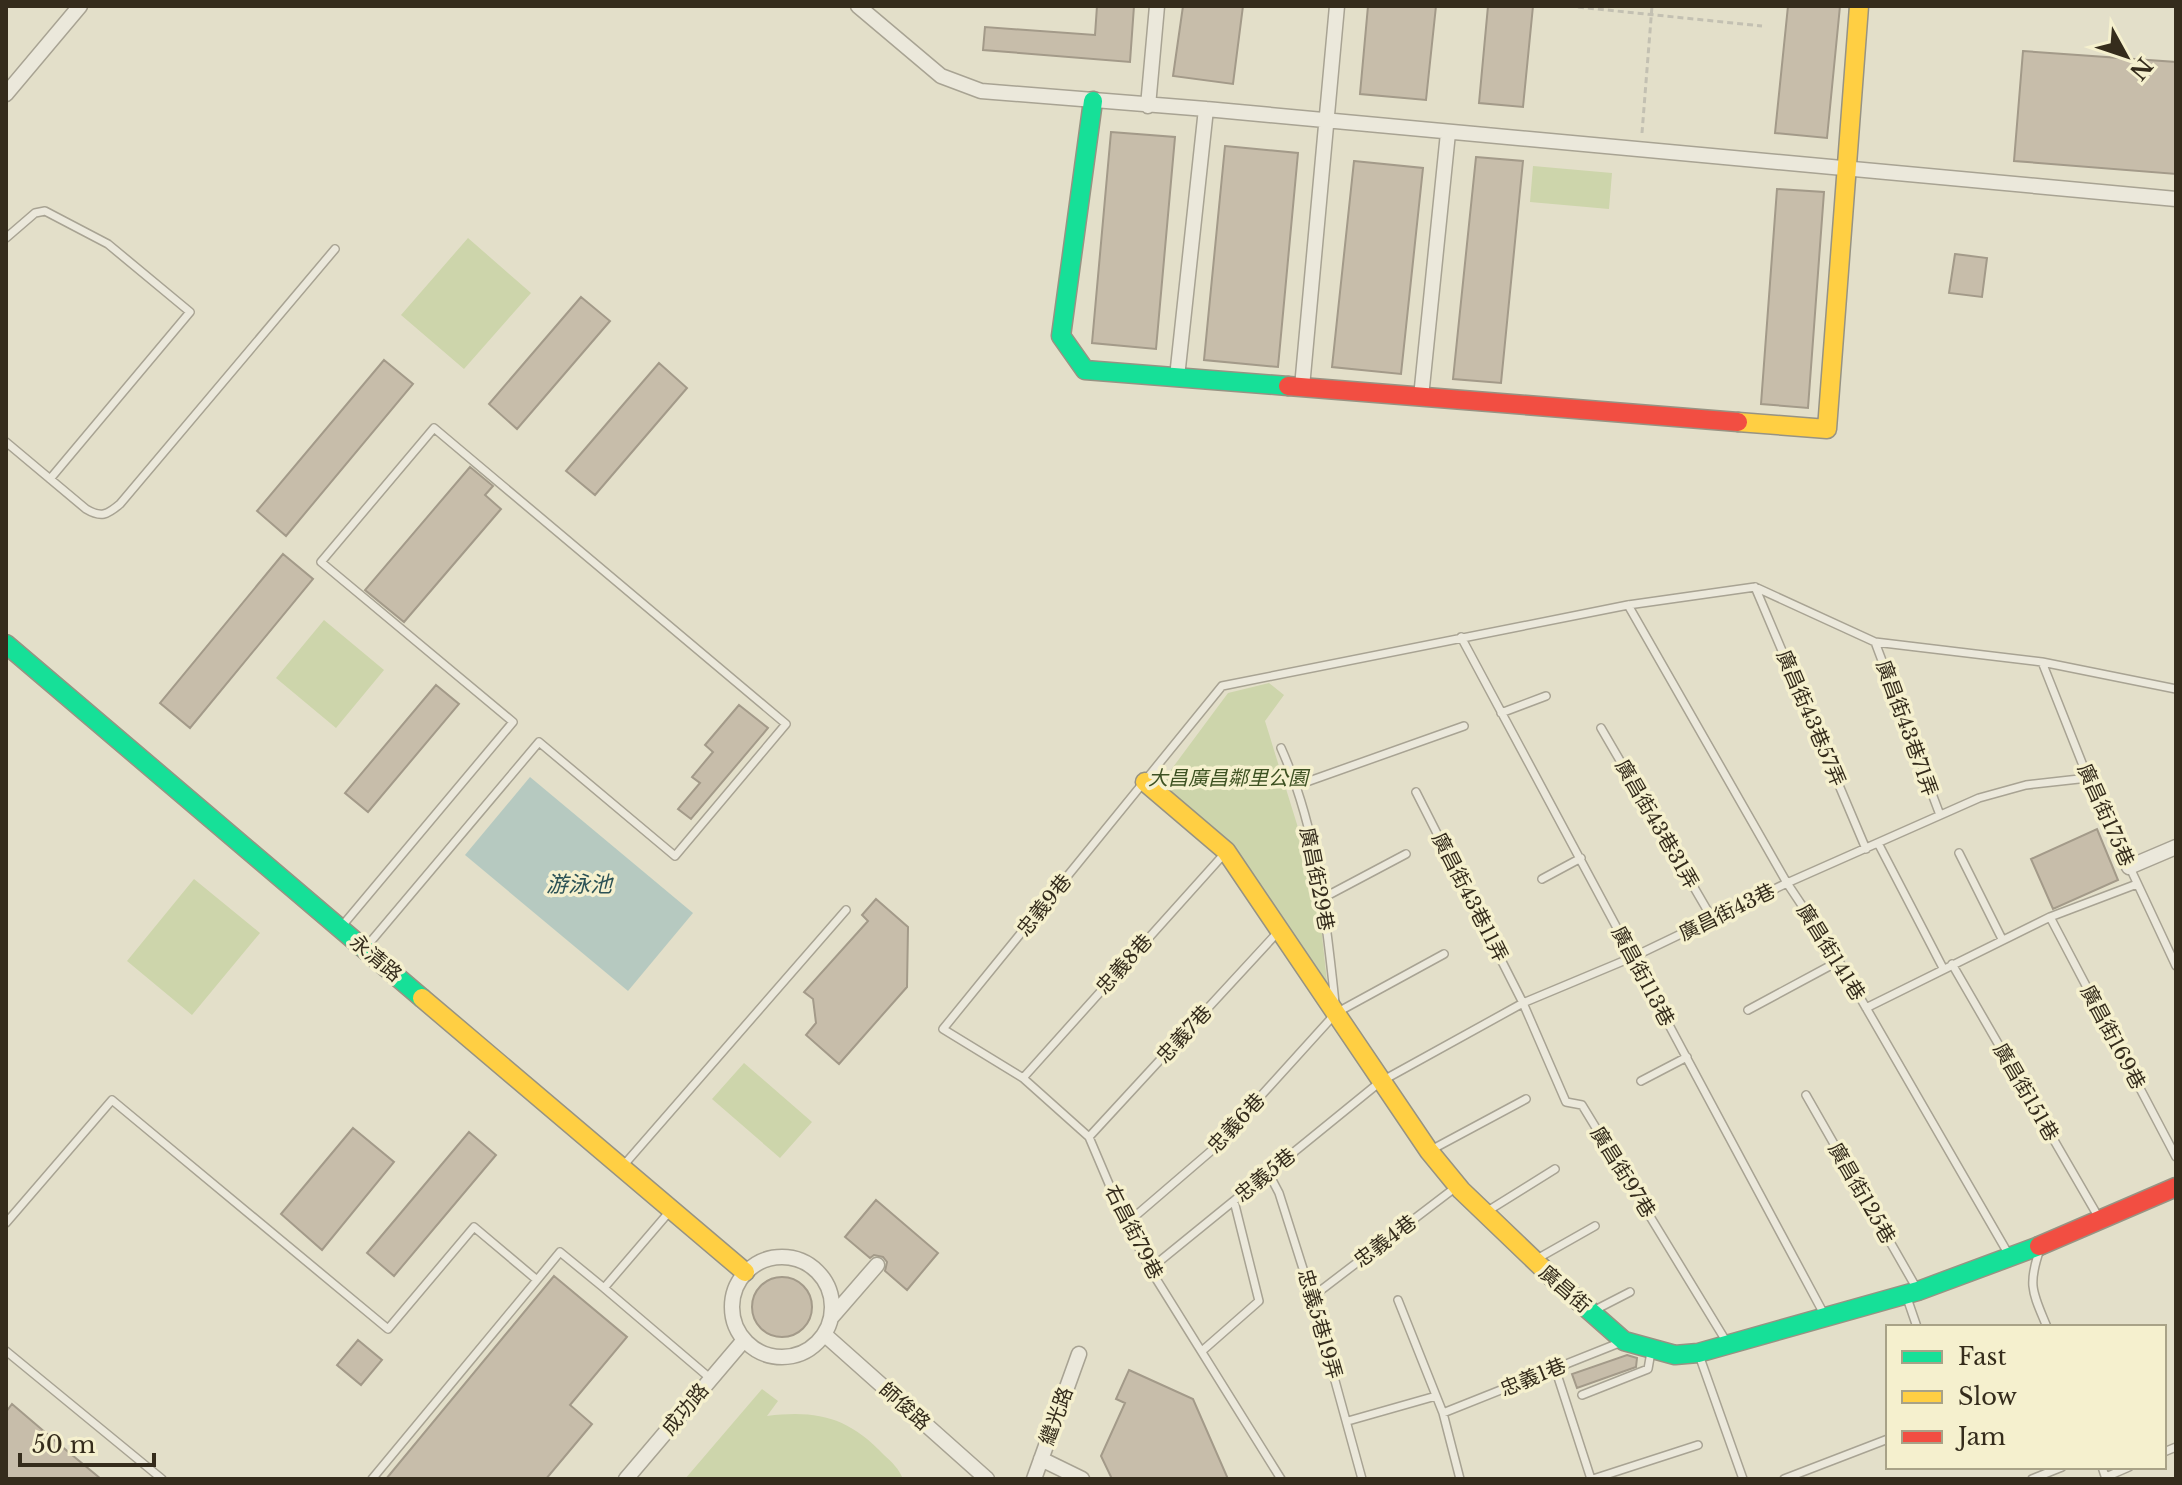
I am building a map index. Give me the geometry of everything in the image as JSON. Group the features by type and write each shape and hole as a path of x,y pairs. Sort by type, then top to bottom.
{"street":[{"path":"6,94 80,6"},
{"path":"1148,106 1157,6"},
{"path":"1302,387 1337,6"},
{"path":"1093,101 1061,336 1085,370 1827,429 1859,6"},
{"path":"859,7 941,76 981,91 1641,148 2176,199"},
{"path":"1177,377 1206,109"},
{"path":"1421,397 1448,133"},
{"name":"永清路","path":"6,644 745,1272"},
{"name":"廣昌街","path":"1145,782 1226,851 1380,1082 1458,1186 1533,1261 1624,1341 1675,1355 1698,1353 1912,1292 2011,1258 2176,1187"},
{"path":"2129,867 2176,847"},
{"path":"831,1318 832,1302 828,1286 819,1273 806,1263 790,1257 774,1257 758,1262 745,1272 732,1299 736,1328 744,1340 770,1356 786,1357 814,1345 824,1334 831,1318 877,1265"},
{"name":"師俊路","path":"824,1334 987,1479"},
{"name":"成功路","path":"626,1479 744,1340"},
{"name":"繼光路","path":"1034,1479 1079,1354"},
{"path":"1041,1459 1082,1479"}],"lane":[{"path":"6,238 35,213 45,211 108,244 190,312 50,479"},
{"path":"6,442 96,515 109,513 120,504 335,249"},
{"path":"340,928 513,722 321,562 434,428 786,724 675,856 539,742 365,949"},
{"path":"1755,587 1875,642 2042,662 2176,689"},
{"name":"忠義9巷","path":"943,1029 1222,686 1628,605 1755,587"},
{"name":"廣昌街43巷57弄","path":"1755,587 1866,849"},
{"name":"廣昌街141巷","path":"1628,605 1787,883 1839,961 2011,1258"},
{"name":"廣昌街113巷","path":"1461,637 1825,1316"},
{"name":"廣昌街43巷71弄","path":"1875,642 1940,815"},
{"name":"廣昌街175巷","path":"2042,662 2088,778 2176,966"},
{"path":"1501,713 1546,696"},
{"path":"1298,785 1464,726"},
{"name":"廣昌街43巷31弄","path":"1601,728 1713,920"},
{"name":"廣昌街29巷","path":"1281,748 1298,785 1323,898 1336,1013"},
{"name":"廣昌街43巷","path":"1380,1082 1523,1003 1633,957 1787,883 1979,798 2026,785 2088,778"},
{"name":"廣昌街43巷11弄","path":"1416,792 1523,1003"},
{"path":"1878,843 1943,968"},
{"name":"忠義8巷","path":"1023,1078 1226,851"},
{"path":"1959,853 2002,939"},
{"path":"1323,898 1406,854"},
{"path":"1542,879 1581,858"},
{"path":"1866,1008 2050,917 2137,884"},
{"path":"622,1168 846,910"},
{"name":"廣昌街169巷","path":"2050,917 2176,1157"},
{"name":"忠義7巷","path":"1089,1137 1280,930"},
{"name":"忠義6巷","path":"1126,1224 1211,1151 1336,1013 1444,954"},
{"path":"1748,1010 1839,961"},
{"name":"廣昌街151巷","path":"1952,964 2100,1220"},
{"name":"廣昌街97巷","path":"1523,1003 1566,1102 1582,1105 1728,1344"},
{"name":"右昌街79巷","path":"943,1029 1023,1078 1089,1137 1126,1224 1150,1269 1281,1479"},
{"path":"1641,1081 1687,1057"},
{"name":"忠義5巷","path":"1150,1269 1380,1082"},
{"name":"廣昌街125巷","path":"1806,1095 1912,1292 1917,1325"},
{"path":"1429,1151 1526,1099"},
{"path":"6,1223 112,1100 388,1329 474,1227 537,1280"},
{"path":"1484,1213 1555,1169"},
{"name":"忠義5巷19弄","path":"1268,1172 1279,1193 1312,1297 1362,1479"},
{"name":"忠義4巷","path":"1312,1297 1458,1186"},
{"path":"1202,1351 1259,1301 1234,1201"},
{"path":"604,1288 671,1209"},
{"path":"1533,1261 1595,1226"},
{"path":"2041,1247 2034,1266 2032,1289 2046,1325"},
{"path":"372,1479 560,1252 711,1379"},
{"path":"1591,1312 1630,1292"},
{"path":"1398,1300 1443,1413 1460,1479"},
{"name":"忠義1巷","path":"1443,1413 1624,1341"},
{"name":"忠義1巷","path":"1582,1395 1648,1369 1651,1350"},
{"path":"6,1351 162,1479"},
{"path":"1698,1353 1743,1479"},
{"path":"1555,1368 1592,1479 1698,1445"},
{"path":"1348,1421 1436,1396"},
{"path":"1784,1479 1886,1440"},
{"path":"2032,1479 2057,1469"},
{"path":"2106,1478 2125,1469"}],"path":[{"path":"1568,6 1762,26"},
{"path":"1641,148 1652,6"}],"green space":[{"path":"1533,166 1612,173 1609,209 1530,202"},
{"path":"468,238 531,293 464,369 401,315"},
{"path":"324,620 384,670 336,728 276,678"},
{"name":"大昌廣昌鄰里公園","path":"1269,683 1284,695 1265,721 1317,889 1328,991 1159,786 1228,693"},
{"path":"194,879 260,933 192,1015 127,961"},
{"path":"744,1063 812,1122 780,1158 712,1099"},
{"path":"762,1389 778,1401 767,1416 801,1414 844,1424 871,1442 895,1466 903,1479 685,1479"}],"water":[{"name":"游泳池","path":"530,777 693,913 628,991 465,855"}],"building":[{"path":"1097,6 1134,6 1130,62 983,50 985,27 1095,35"},
{"path":"1183,6 1243,6 1233,84 1173,76"},
{"path":"1368,6 1436,6 1426,100 1360,94"},
{"path":"1488,6 1533,6 1523,107 1479,103"},
{"path":"1788,6 1840,6 1827,138 1775,133"},
{"path":"2023,51 2176,62 2176,174 2014,161"},
{"path":"1111,132 1175,137 1156,349 1092,343"},
{"path":"1225,146 1298,153 1278,367 1204,360"},
{"path":"1476,157 1523,161 1501,383 1453,379"},
{"path":"1354,161 1423,168 1401,374 1332,367"},
{"path":"1777,189 1824,192 1808,408 1761,404"},
{"path":"1955,254 1987,258 1982,297 1949,293"},
{"path":"581,297 610,321 517,429 489,404"},
{"path":"384,360 413,384 286,536 257,511"},
{"path":"659,363 687,388 595,495 566,471"},
{"path":"470,467 493,486 485,495 501,509 404,622 365,590"},
{"path":"283,554 313,579 190,728 160,703"},
{"path":"436,685 459,704 368,812 345,793"},
{"path":"739,705 768,728 691,819 678,809 700,783 692,777 713,752 705,745"},
{"path":"2097,829 2118,880 2053,909 2031,859"},
{"path":"876,899 908,927 907,987 839,1064 806,1035 816,1023 813,999 804,992 868,921 862,915"},
{"path":"353,1128 394,1162 322,1250 281,1214"},
{"path":"469,1132 496,1155 394,1276 367,1253"},
{"path":"876,1200 938,1253 907,1290 885,1271 887,1262 883,1257 874,1255 870,1258 845,1237"},
{"path":"554,1276 627,1337 570,1405 592,1424 546,1479 386,1479"},
{"path":"782,1277 794,1279 803,1286 810,1295 810,1319 803,1328 794,1335 782,1337 770,1335 761,1328 754,1319 752,1307 754,1295 761,1286 770,1279"},
{"path":"358,1340 382,1360 361,1385 337,1365"},
{"path":"1627,1355 1637,1358 1636,1367 1577,1388 1572,1374"},
{"path":"1129,1370 1193,1399 1228,1479 1112,1479 1101,1456 1125,1403 1116,1399"},
{"path":"12,1404 101,1479 6,1479 6,1412"}],"traffic: fast":[{"path":"1093,101 1061,336 1085,370 1288,386"},
{"path":"6,644 422,998"},
{"path":"1557,1282 1624,1341 1675,1355 1698,1353 1918,1291 2039,1246"}],"traffic: slow":[{"path":"1738,422 1827,429 1859,6"},
{"path":"1145,782 1226,851 1429,1151 1461,1190 1557,1282"},
{"path":"422,998 745,1272"}],"traffic: jam":[{"path":"1288,386 1738,422"},
{"path":"2039,1246 2176,1187"}]}
